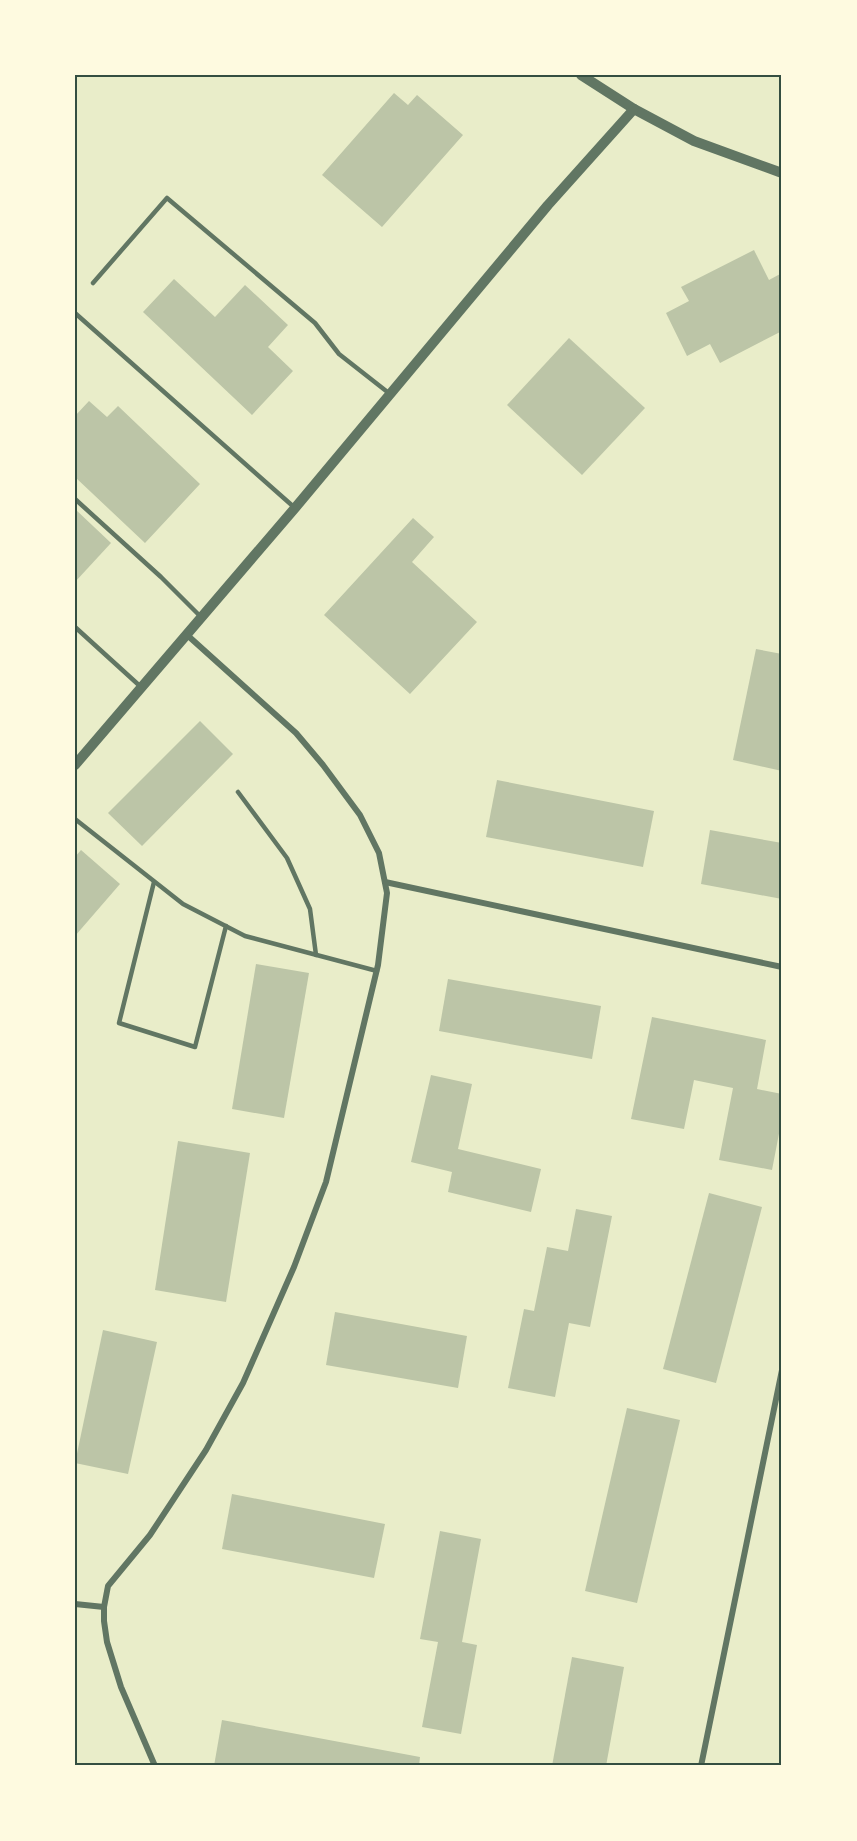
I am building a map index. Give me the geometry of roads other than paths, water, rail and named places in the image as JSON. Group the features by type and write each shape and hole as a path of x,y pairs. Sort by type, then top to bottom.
{"street":[{"path":"581,75 634,109 694,141 782,173"},
{"path":"75,765 295,508 548,205 634,109"},
{"path":"155,1766 121,1687 107,1642 104,1607 108,1586 150,1535 206,1450 243,1383 289,1277 326,1182 377,971 387,893 379,853 360,816 323,765 296,734 186,634"},
{"path":"385,882 782,967"},
{"path":"701,1766 782,1370"},
{"path":"75,1604 104,1607"}],"lane":[{"path":"93,284 167,198 315,323 339,354 390,394"},
{"path":"75,313 295,508"},
{"path":"75,499 161,577 201,618"},
{"path":"75,627 141,687"},
{"path":"238,792 287,858 310,909 316,955"},
{"path":"75,819 183,904 245,936 377,971"},
{"path":"154,882 119,1023 195,1047 226,926"}]}
